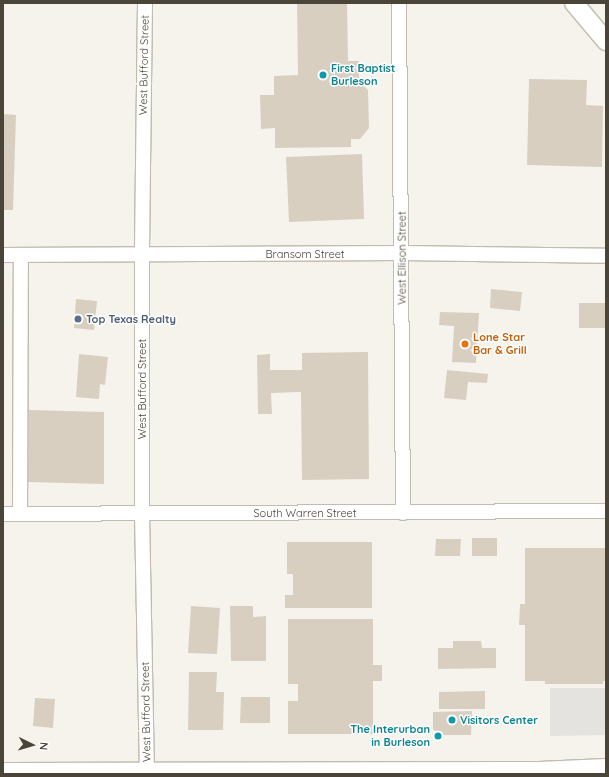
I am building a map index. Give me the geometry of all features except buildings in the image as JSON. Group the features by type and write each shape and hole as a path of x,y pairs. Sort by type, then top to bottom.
{"street":[{"name":"West Bufford Street","path":"144,3 142,513 147,772"},
{"name":"West Ellison Street","path":"399,3 403,513"},
{"path":"574,3 606,41"},
{"name":"Bransom Street","path":"3,255 402,253 606,256"},
{"path":"20,514 22,255"},
{"name":"South Warren Street","path":"3,514 606,512"},
{"path":"3,770 147,772 404,771 539,769 606,766"}],"shaded area":[{"path":"550,688 606,688 606,735 550,736"}],"place":[{"name":"First Baptist Burleson","path":"323,75"},
{"name":"Top Texas Realty","path":"78,319"},
{"name":"Lone Star Bar & Grill","path":"465,344"},
{"name":"Visitors Center","path":"452,720"},
{"name":"The Interurban in Burleson","path":"438,736"}]}
